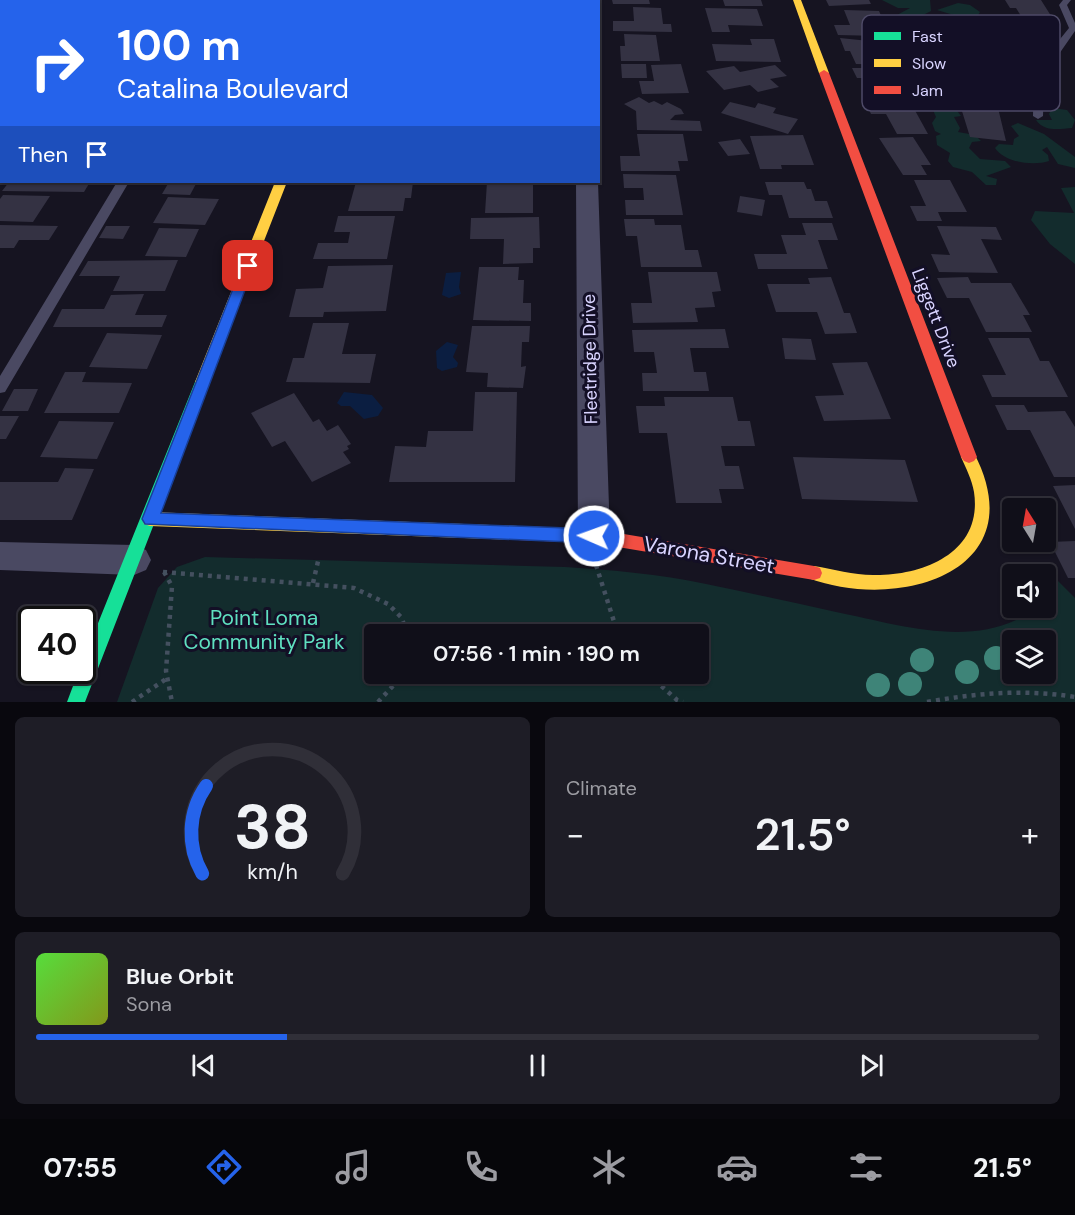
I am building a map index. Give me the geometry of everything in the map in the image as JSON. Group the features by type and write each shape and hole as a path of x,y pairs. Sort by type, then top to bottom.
{"street":[{"name":"Liggett Drive","path":"797,0 982,492 983,515 978,532 958,561 931,574 893,582 872,583"},
{"path":"76,702 134,560 280,183"},
{"name":"Fleetridge Drive","path":"587,183 594,536"},
{"name":"Varona Street","path":"150,519 594,536 872,583"},
{"path":"0,556 134,560"}],"lane":[{"path":"1060,43 1073,28 1064,5 1067,0"},
{"path":"1038,116 1039,111"},
{"path":"0,388 122,183"}],"path":[{"path":"313,583 319,557"},
{"path":"596,565 615,624"},
{"path":"172,702 172,690 166,679 172,586 163,572 344,586 380,597 398,613 403,624"},
{"path":"132,702 166,679"},
{"path":"378,702 397,684"},
{"path":"660,684 680,701"},
{"path":"927,702 1009,690 1042,691 1075,697"}],"green space":[{"path":"882,0 930,0 931,11 923,15 897,15 910,8 898,8"},
{"path":"958,3 970,5 980,12 978,15 954,15 937,10"},
{"path":"1067,110 1075,120 1072,128 1052,129 1039,124 1036,120 1052,120 1049,114 1050,111"},
{"path":"933,111 957,111 961,116 954,117 960,128 958,132 975,135 981,141 972,142 969,148 980,159 1005,161 1011,167 986,176 997,179 996,185 986,185 972,172 953,167 948,161 950,153 937,145 936,136 941,134 935,131 932,123 936,117"},
{"path":"1018,123 1044,134 1075,157 1075,168 1058,164 1047,147 1042,150 1048,155 1049,161 1043,162 1020,162 1000,153 995,148 999,144 1013,145 1014,139 1019,136 1011,126"},
{"path":"1075,187 1075,264 1050,244 1031,220 1035,211 1074,213 1061,188"},
{"name":"Point Loma Community Park","path":"205,557 565,567 653,575 903,626 950,632 995,628 1017,618 1056,618 1056,579 1075,598 1075,702 117,702 158,588 177,567"}],"water":[{"path":"461,272 459,287 461,294 449,298 442,295 446,273"},
{"path":"447,342 458,345 453,357 458,363 457,367 442,371 437,368 436,351"},
{"path":"344,392 372,395 383,408 378,416 364,419 350,406 341,406 337,403"}],"building":[{"path":"612,0 649,0 650,4 613,4"},
{"path":"723,0 761,0 763,6 725,6"},
{"path":"826,0 869,0 871,4 829,6"},
{"path":"1005,0 1041,0 1050,15 1020,15 1016,8 1010,8"},
{"path":"633,7 661,8 663,24 671,24 672,32 613,31 613,21 634,21"},
{"path":"705,8 757,9 763,26 728,25 730,32 712,32"},
{"path":"844,10 879,11 881,15 862,15 862,36 838,35 834,25 850,25"},
{"path":"624,34 656,35 660,61 621,61 620,46 625,46"},
{"path":"840,38 862,40 862,64 856,64 850,51 845,51"},
{"path":"750,39 774,39 781,62 716,61 712,44 752,45"},
{"path":"621,64 646,64 647,78 622,78"},
{"path":"681,64 689,93 642,94 639,81 654,81 651,65"},
{"path":"775,65 787,76 770,79 779,87 758,92 750,85 724,90 706,71 734,66 740,72"},
{"path":"852,68 862,68 862,78 857,78"},
{"path":"639,97 649,103 654,101 662,105 667,102 681,109 684,114 675,115 670,120 700,121 702,131 637,130 636,111 624,104"},
{"path":"730,102 755,108 758,103 776,108 773,113 798,119 788,134 721,113"},
{"path":"870,111 915,111 928,134 897,134 886,114 871,114"},
{"path":"962,111 999,111 1006,141 970,137"},
{"path":"637,134 683,134 688,161 678,161 680,171 621,171 620,156 640,156"},
{"path":"803,135 814,165 781,165 782,169 760,169 750,136"},
{"path":"913,137 931,165 921,165 927,175 903,175 879,138"},
{"path":"740,139 750,154 728,156 718,142"},
{"path":"623,174 676,175 683,215 626,215 625,200 644,200 643,188 624,188"},
{"path":"914,180 950,180 967,212 938,212 942,221 917,221 910,206 926,206"},
{"path":"765,182 804,182 807,189 811,189 815,201 827,201 833,218 789,218 782,195 769,195"},
{"path":"8,183 89,183 84,192 2,191"},
{"path":"168,183 196,183 190,195 162,194"},
{"path":"356,183 413,183 411,198 405,198 403,211 348,211"},
{"path":"487,183 533,183 533,213 485,213"},
{"path":"3,195 50,196 33,222 0,221 0,199"},
{"path":"740,196 765,200 762,216 737,212"},
{"path":"168,197 219,199 205,225 153,223"},
{"path":"338,216 395,216 387,259 313,259 318,243 348,243 350,232 334,232"},
{"path":"539,217 540,248 533,248 533,263 503,264 504,239 470,239 471,218"},
{"path":"624,219 654,219 655,225 681,225 685,250 698,250 702,267 641,267 637,236 626,236"},
{"path":"802,223 832,223 838,240 818,240 828,269 758,269 754,254 787,254 781,235 806,235"},
{"path":"0,225 58,226 49,240 19,240 14,248 0,248"},
{"path":"106,226 130,226 123,239 99,238"},
{"path":"937,226 996,227 1002,240 981,239 998,273 939,272 931,254 950,255"},
{"path":"159,228 199,229 186,257 145,256"},
{"path":"178,260 165,291 113,291 120,276 79,276 88,261"},
{"path":"393,265 386,311 324,312 323,317 289,317 296,289 323,288 328,266"},
{"path":"479,267 519,267 518,280 524,280 523,303 531,303 531,321 473,320"},
{"path":"648,272 717,272 721,291 712,292 715,307 695,308 698,322 633,323 631,303 652,303"},
{"path":"831,277 844,313 850,313 857,333 825,334 817,312 776,312 767,284 810,284 808,278"},
{"path":"968,277 971,283 1011,283 1030,315 1023,315 1032,332 986,332 969,298 947,298 937,278"},
{"path":"144,294 135,315 167,315 162,327 53,327 62,309 104,309 111,295"},
{"path":"313,323 349,323 342,354 376,354 370,383 286,382 293,358 304,358"},
{"path":"472,326 530,326 529,342 522,342 521,367 526,366 523,388 487,387 488,373 466,372"},
{"path":"725,329 729,348 690,348 694,372 706,372 709,391 643,391 642,373 657,373 654,352 634,352 632,330"},
{"path":"107,333 162,335 147,369 89,367"},
{"path":"782,338 811,339 816,360 785,359"},
{"path":"988,338 1029,338 1040,361 1049,361 1068,397 992,397 982,375 1006,375"},
{"path":"867,362 891,419 824,421 815,396 844,395 832,363"},
{"path":"65,372 86,372 82,382 132,383 119,413 44,413"},
{"path":"14,389 38,389 28,411 2,411"},
{"path":"475,392 517,392 515,482 389,482 395,446 426,447 428,431 473,431"},
{"path":"294,393 313,422 319,419 327,431 338,425 351,444 347,446 349,449 343,452 351,463 312,482 285,441 272,447 251,413"},
{"path":"664,397 733,397 738,421 750,421 755,446 721,446 725,466 739,466 744,489 719,489 722,503 676,503 667,433 639,433 636,406 665,406"},
{"path":"995,405 1024,405 1028,412 1065,411 1075,427 1075,477 1054,477 1030,430 1007,430"},
{"path":"0,416 19,416 6,439 0,439"},
{"path":"59,421 114,422 97,459 40,457"},
{"path":"793,457 905,460 918,502 802,499"},
{"path":"65,468 94,469 72,520 0,520 0,482 58,482"},
{"path":"1075,485 1075,529 1053,486"},
{"path":"1075,541 1075,578 1068,578 1055,552 1056,542"}],"traffic: fast":[{"path":"76,702 202,382"}],"traffic: slow":[{"path":"797,0 824,73"},
{"path":"202,382 281,183"},
{"path":"814,573 873,583 893,582 914,579 952,562 967,549 978,533 983,514 982,491 969,457"},
{"path":"150,519 518,533"}],"traffic: jam":[{"path":"824,73 969,457"},
{"path":"518,533 594,536 814,573"}],"route":[{"path":"248,266 150,519 594,536"}]}
